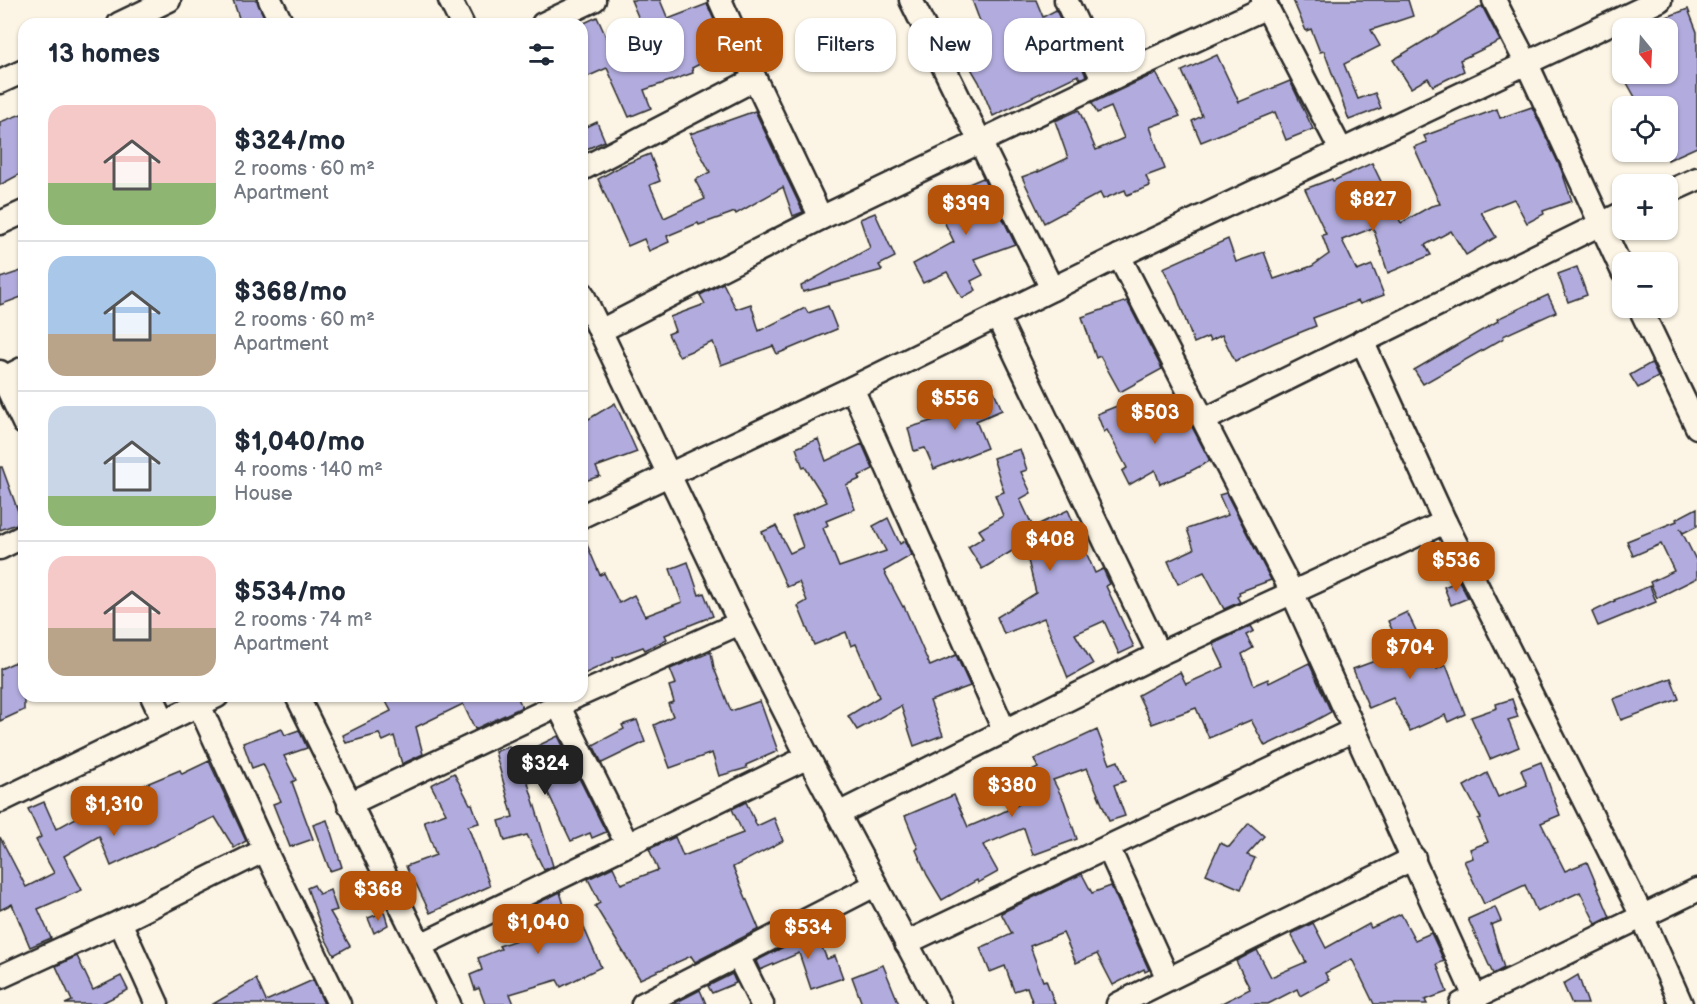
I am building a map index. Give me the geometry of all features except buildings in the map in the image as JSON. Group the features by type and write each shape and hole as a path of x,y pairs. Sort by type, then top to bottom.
{"street":[{"path":"135,18 169,0"},
{"path":"270,0 279,18"},
{"path":"450,0 459,18"},
{"path":"556,18 594,0"},
{"path":"720,0 754,79 821,218"},
{"path":"911,0 1052,289"},
{"path":"1065,0 1104,82"},
{"path":"1494,0 1527,63 1613,252"},
{"path":"588,513 852,388 1119,256 1659,0"},
{"path":"600,331 821,218 1265,4 1341,150"},
{"path":"0,82 18,73"},
{"path":"588,166 754,79"},
{"path":"1678,187 1697,178"},
{"path":"0,223 18,216"},
{"path":"1204,420 1612,218"},
{"path":"1119,256 1292,592 1414,858 1468,1000 1697,890"},
{"path":"588,306 740,623 939,1004"},
{"path":"997,316 1159,654"},
{"path":"1645,318 1697,427"},
{"path":"1362,341 1445,522 1642,916 1681,1004"},
{"path":"18,370 1,377 18,411"},
{"path":"852,388 1005,732"},
{"path":"838,814 1159,654 1445,522"},
{"path":"0,548 18,539"},
{"path":"588,691 740,623"},
{"path":"155,702 164,722"},
{"path":"0,801 206,702"},
{"path":"208,702 265,849 339,1004"},
{"path":"300,702 348,804 421,945 443,1002"},
{"path":"348,804 564,702"},
{"path":"569,702 627,844"},
{"path":"906,943 1354,730"},
{"path":"421,945 808,757"},
{"path":"1108,847 1168,979"},
{"path":"0,978 120,922 265,849"},
{"path":"1118,1004 1414,858"},
{"path":"643,1004 875,885"},
{"path":"120,922 157,1004"},
{"path":"738,957 762,1004"}]}
